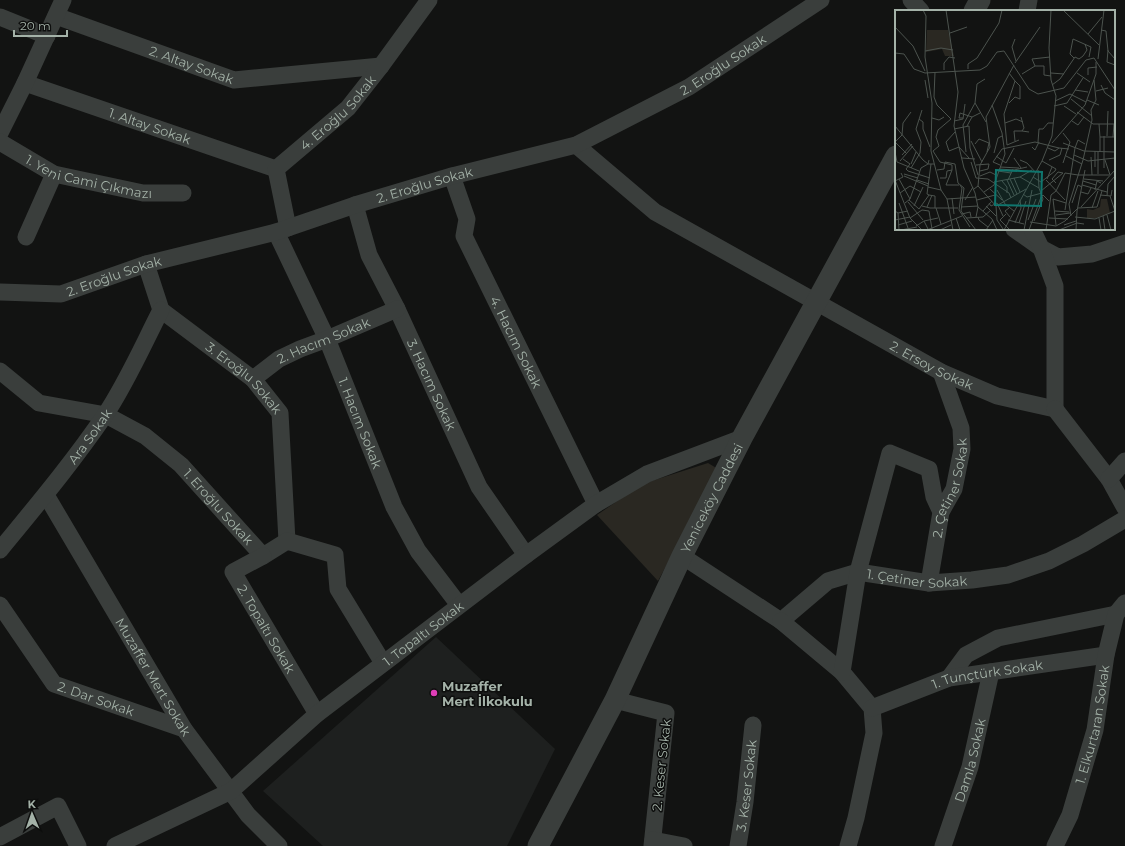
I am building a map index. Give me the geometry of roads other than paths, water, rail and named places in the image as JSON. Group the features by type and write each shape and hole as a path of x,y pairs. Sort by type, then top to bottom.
{"street":[{"path":"0,133 4,114 25,83 63,0"},
{"name":"4. Eroğlu Sokak","path":"276,169 348,108 429,0"},
{"name":"2. Eroğlu Sokak","path":"0,292 61,294 146,264 282,230 355,205 452,176 576,145 689,87 821,0"},
{"path":"911,0 920,10"},
{"path":"975,10 980,0"},
{"path":"1027,10 1029,0"},
{"name":"2. Altay Sokak","path":"56,16 234,80 381,66"},
{"path":"0,17 47,36"},
{"name":"1. Altay Sokak","path":"25,83 276,169"},
{"name":"1. Yeni Cami Çıkmazı","path":"0,142 54,174 143,193 182,193"},
{"name":"2. Ersoy Sokak","path":"576,145 655,212 941,372 997,396 1055,409"},
{"name":"Yeniceköy Caddesi","path":"538,846 615,700 682,556 742,438 895,158"},
{"path":"276,169 282,230"},
{"path":"26,237 54,174"},
{"name":"4. Hacım Sokak","path":"452,176 467,219 464,236 596,504"},
{"name":"3. Hacım Sokak","path":"355,205 369,255 397,309 479,487 526,555"},
{"name":"1. Hacım Sokak","path":"282,230 394,507 418,551 459,605"},
{"path":"1015,230 1041,248 1058,257 1092,254 1125,243"},
{"path":"1032,230 1055,286 1055,409 1109,479 1125,508"},
{"path":"146,264 161,310"},
{"name":"2. Hacım Sokak","path":"253,379 279,359 397,309"},
{"name":"3. Eroğlu Sokak","path":"161,310 253,379 280,413 288,541"},
{"name":"Ara Sokak","path":"0,550 46,495 106,415 161,310"},
{"name":"1. Eroğlu Sokak","path":"0,371 39,403 106,415 144,436 181,465 263,556 288,541"},
{"name":"2. Çetiner Sokak","path":"930,583 941,512 954,489 962,449 961,428 941,372"},
{"name":"1. Topaltı Sokak","path":"115,846 231,791 317,714 459,605 596,504 647,474 742,438"},
{"path":"842,672 858,572 890,453 929,469 934,497 941,512"},
{"path":"1109,479 1125,461"},
{"name":"Muzaffer Mert Sokak","path":"46,495 184,729 248,814 279,846"},
{"name":"1. Çetiner Sokak","path":"780,620 828,581 858,572 930,583 972,580 1008,575 1049,561 1083,544 1125,518"},
{"path":"288,541 335,555 338,589 383,664"},
{"name":"2. Topaltı Sokak","path":"263,556 233,572 317,714"},
{"path":"682,556 780,620 842,672 872,708 874,733 856,818 848,846"},
{"name":"2. Dar Sokak","path":"0,605 54,684 184,729"},
{"path":"949,678 966,655 998,638 1120,608"},
{"name":"1. Elkurtaran Sokak","path":"1055,846 1070,815 1095,730 1106,655 1120,608"},
{"name":"1. Tunçtürk Sokak","path":"872,708 949,678 1106,655"},
{"name":"Damla Sokak","path":"943,846 970,767 991,672"},
{"name":"2. Keser Sokak","path":"615,700 666,713 653,843"},
{"name":"3. Keser Sokak","path":"738,846 746,802 753,725"},
{"path":"0,837 58,806 78,846"},
{"path":"653,843 684,846"}],"place":[{"name":"Muzaffer Mert İlkokulu","path":"434,693"}]}
